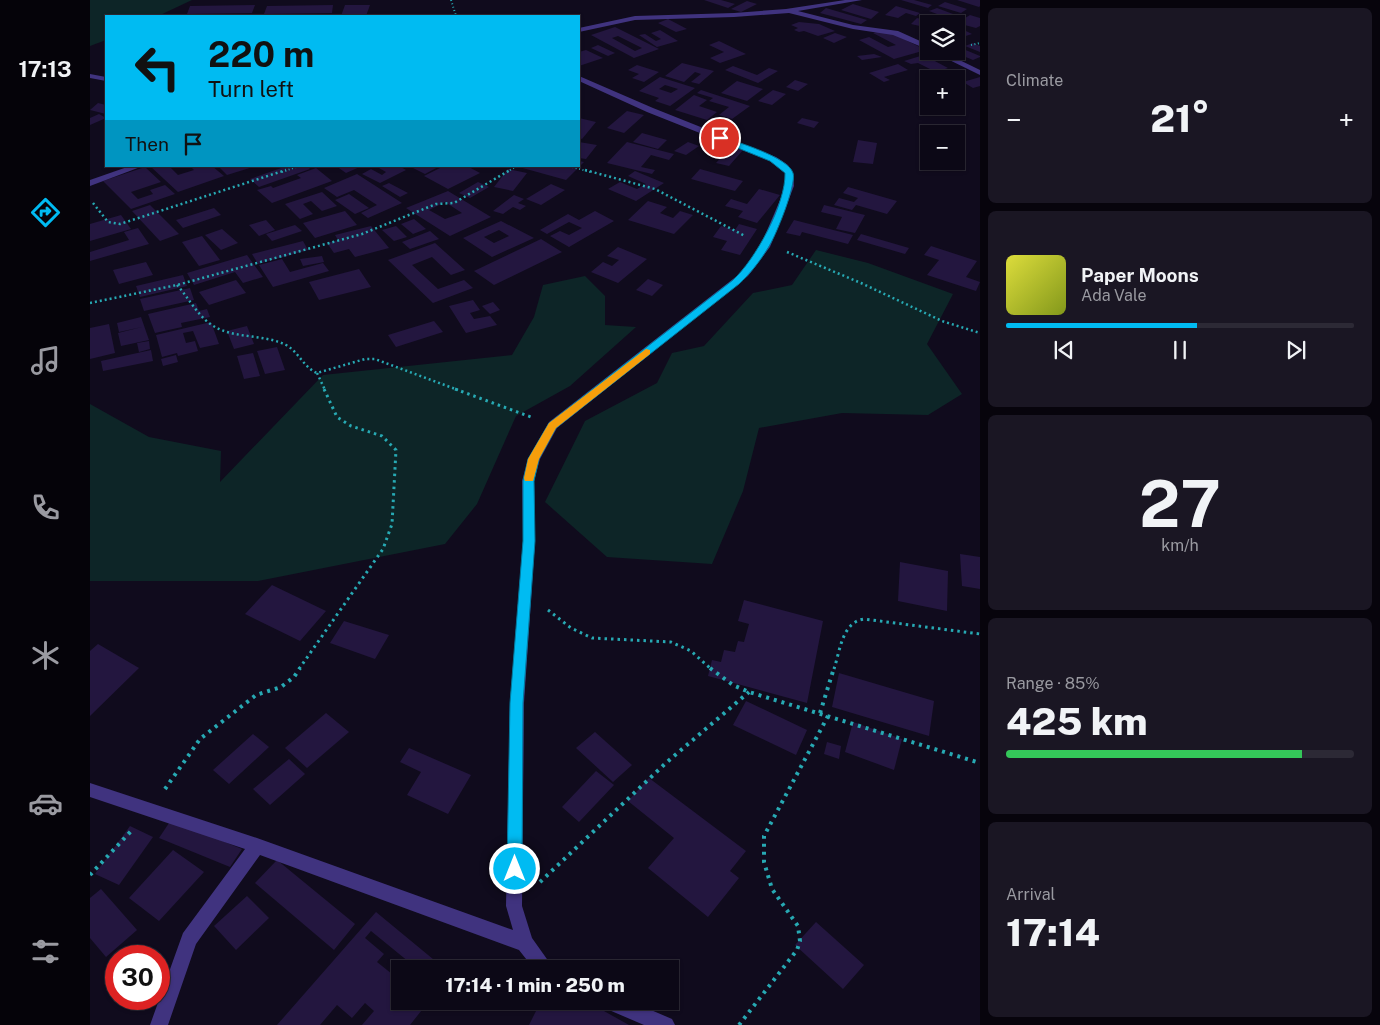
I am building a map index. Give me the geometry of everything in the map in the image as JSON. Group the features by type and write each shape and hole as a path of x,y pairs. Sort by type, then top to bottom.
{"street":[{"path":"580,30 648,17 722,16 786,11 859,0"},
{"path":"786,11 853,27 895,33 920,44"},
{"path":"953,60 980,73"},
{"path":"90,76 105,79"},
{"path":"538,960 525,944 514,906 517,703 529,541 528,481 534,459 552,425 745,274 766,245 790,186 789,173 773,159 650,110 580,78"},
{"path":"90,183 136,167"},
{"path":"90,790 257,846 525,944"},
{"path":"159,1025 174,976 189,939 257,846"},
{"path":"630,1010 666,1025"}],"path":[{"path":"451,0 456,15"},
{"path":"90,198 108,222 120,224 296,167"},
{"path":"90,303 178,284 362,234 436,204 454,203 515,167"},
{"path":"573,167 662,192 766,245 861,283 942,321 980,333"},
{"path":"90,875 150,810 200,739 251,699 265,691 281,687 294,677 383,549 390,533 396,450 382,436 351,426 337,418 317,374 305,368 298,354 286,345 274,340 228,331 210,324 178,284"},
{"path":"317,374 365,359 381,360 552,425"},
{"path":"525,591 582,635 592,638 671,642 690,650 733,685 749,692 980,763"},
{"path":"820,714 847,627 856,620 864,619 980,634"},
{"path":"514,906 667,762 749,692"},
{"path":"739,1025 797,950 800,941 798,926 772,888 764,862 764,836 828,716"}],"green space":[{"path":"90,0 192,0 160,15 105,15 105,40 90,46"},
{"path":"816,250 868,263 953,294 927,344 962,394 928,415 842,413 759,428 743,491 712,564 607,557 545,502 585,421 657,383 672,353 704,346 753,293 792,285"},
{"path":"585,276 605,296 605,325 636,327 570,386 516,416 477,504 445,544 258,581 90,581 90,404 149,437 221,451 220,482 323,375 512,355 534,317 543,285"}],"building":[{"path":"704,0 721,0 735,4 728,8"},
{"path":"901,0 914,0 932,5 928,8"},
{"path":"957,0 980,0 980,6 979,7"},
{"path":"747,1 757,4 741,12 731,9"},
{"path":"945,2 967,9 961,13 938,6"},
{"path":"853,4 879,12 871,19 841,10"},
{"path":"255,5 252,13 187,14 190,6"},
{"path":"333,5 332,13 264,14 267,6"},
{"path":"345,5 370,5 366,15 341,15"},
{"path":"896,6 920,13 916,16 906,13 898,18 885,15"},
{"path":"826,8 867,20 861,24 820,13"},
{"path":"937,8 953,14 940,15 929,11"},
{"path":"970,15 980,18 980,26 976,28 965,25 965,18"},
{"path":"917,18 920,19 920,26 911,24"},
{"path":"668,19 687,29 676,32 658,23"},
{"path":"799,22 819,24 835,31 818,36 804,31 799,32 794,30 798,28 791,25"},
{"path":"615,27 659,49 634,58 591,35","holes":["618,36 642,48 635,51 612,38"]},
{"path":"660,30 678,41 657,47 639,35 645,34 656,41 661,39 651,33"},
{"path":"885,30 920,47 920,52 894,59 859,40 869,37 888,47 896,45 873,33"},
{"path":"965,30 972,34 965,36"},
{"path":"835,33 847,37 834,43 823,38"},
{"path":"719,41 746,54 720,63 710,58 724,52 709,45"},
{"path":"973,43 980,46 980,52 965,46"},
{"path":"598,45 615,53 608,56 591,48"},
{"path":"586,50 603,58 580,66 580,52"},
{"path":"965,50 980,56 973,60 965,57"},
{"path":"874,54 882,57 862,60 857,56"},
{"path":"920,56 920,60 933,60 948,68 932,70 918,63 911,64 904,61"},
{"path":"682,63 714,71 699,84 691,82 701,74 695,72 684,82 665,76"},
{"path":"898,64 908,70 884,77 890,80 884,82 869,73"},
{"path":"637,65 659,72 644,82 632,78 639,74 628,70"},
{"path":"733,66 757,75 769,68 778,71 758,83 725,70"},
{"path":"660,77 695,88 670,106 655,101 659,98 639,91","holes":["665,85 678,89 671,93 659,89"]},
{"path":"980,77 980,86 973,88 965,81"},
{"path":"795,80 808,84 798,91 786,87"},
{"path":"737,81 763,89 747,101 721,93"},
{"path":"701,90 750,106 732,119 719,115 729,107 709,101 713,98 697,93"},
{"path":"773,90 786,94 772,105 758,101"},
{"path":"694,95 707,100 699,106 717,112 707,120 675,110"},
{"path":"98,103 105,105 105,114 90,110"},
{"path":"627,111 644,115 624,133 607,128"},
{"path":"99,114 105,117 90,125 90,118"},
{"path":"580,118 596,122 582,139 580,138"},
{"path":"802,118 819,122 814,128 797,123"},
{"path":"642,133 667,140 658,149 633,142"},
{"path":"710,136 720,138 711,152 702,150"},
{"path":"858,140 877,143 873,164 853,162"},
{"path":"580,142 597,145 586,159 580,158"},
{"path":"627,142 674,154 669,160 651,155 641,167 655,170 652,174 607,163"},
{"path":"688,142 699,146 686,155 674,151"},
{"path":"730,147 743,150 729,166 716,163"},
{"path":"145,167 161,182 131,192 138,199 153,194 150,190 165,185 175,194 131,209 103,181"},
{"path":"151,167 170,167 178,175 194,170 191,167 213,167 224,176 178,192"},
{"path":"219,167 253,167 227,175"},
{"path":"284,167 308,167 310,169 259,187 250,179"},
{"path":"337,167 360,167 346,173"},
{"path":"401,167 406,170 380,183 362,174 371,169 382,175 386,172 379,168"},
{"path":"411,167 438,167 425,174"},
{"path":"442,167 469,167 480,173 448,189 424,176"},
{"path":"519,167 579,167 566,180"},
{"path":"316,168 332,181 272,203 257,190 271,186 273,188 301,178 297,175"},
{"path":"508,169 527,173 513,191 494,187"},
{"path":"700,169 743,181 735,191 691,179"},
{"path":"635,171 664,183 636,201 608,189 620,182 637,189 646,184 628,176"},
{"path":"357,174 402,203 368,218 361,213 377,205 354,190 337,197 324,188"},
{"path":"478,182 489,187 470,198 459,193"},
{"path":"389,183 408,193 400,197 382,186"},
{"path":"551,184 565,190 541,205 526,199"},
{"path":"848,187 897,201 887,214 856,205 852,210 834,205 839,198 854,202 858,198 843,193"},
{"path":"759,189 780,195 757,223 738,217 743,211 725,206 731,199 747,204"},
{"path":"448,191 491,217 450,236 406,208","holes":["445,202 462,213 445,219 429,210"]},
{"path":"322,192 337,206 322,211 311,201 303,204 313,214 300,219 285,204"},
{"path":"349,194 369,208 355,214 335,200"},
{"path":"514,195 524,199 518,203 526,206 520,210 513,207 503,214 493,211"},
{"path":"648,201 667,207 660,213 673,218 680,211 693,215 674,234 628,220"},
{"path":"150,205 179,234 160,241 132,211"},
{"path":"824,205 865,215 855,233 836,229 842,217 821,212"},
{"path":"214,208 221,215 183,228 176,220"},
{"path":"345,211 357,225 315,238 303,223"},
{"path":"595,211 614,221 569,247 550,236 560,231 569,235 582,228 569,222 547,234 540,230 568,214 579,220"},
{"path":"121,215 131,229 90,241 90,224"},
{"path":"414,219 426,229 413,234 401,224"},
{"path":"266,220 275,230 259,236 249,225"},
{"path":"794,220 853,235 848,244 802,232 800,236 786,233"},
{"path":"501,221 534,238 492,257 463,238","holes":["499,230 509,236 494,243 484,237"]},
{"path":"739,224 757,229 740,255 721,250 727,241 713,237 721,226 735,230"},
{"path":"295,225 302,231 272,241 266,234"},
{"path":"371,226 389,248 355,257 349,249 334,253 327,243 338,240 335,235"},
{"path":"396,226 407,237 394,241 382,230"},
{"path":"138,228 149,244 90,261 90,252 129,240 124,232"},
{"path":"222,229 238,243 221,250 205,235"},
{"path":"430,231 439,239 410,249 402,242"},
{"path":"861,234 909,248 905,254 857,240"},
{"path":"202,236 220,260 199,266 182,242"},
{"path":"541,239 562,252 494,285 474,271"},
{"path":"303,241 308,250 258,264 252,254"},
{"path":"435,243 465,270 451,275 432,257 412,265 438,289 464,280 473,288 433,303 388,260"},
{"path":"931,246 977,261 966,277 980,282 976,291 927,275 939,260 924,255"},
{"path":"618,247 647,259 618,283 591,272 603,262 612,266 619,260 607,256"},
{"path":"247,255 263,277 243,283 235,272 194,285 187,273"},
{"path":"322,256 324,262 303,266 300,259"},
{"path":"282,259 290,272 323,263 329,271 273,287 259,265"},
{"path":"146,262 153,275 119,284 113,270"},
{"path":"359,269 371,287 319,300 309,282"},
{"path":"183,275 187,286 140,297 136,286"},
{"path":"648,279 663,285 652,296 636,290"},
{"path":"236,280 246,293 209,305 199,292"},
{"path":"190,288 194,300 144,311 140,299"},
{"path":"473,300 480,310 470,313 474,319 490,316 497,325 466,333 449,306"},
{"path":"493,302 500,310 490,314 482,306"},
{"path":"196,303 199,311 207,309 210,317 181,323 182,327 155,333 148,314"},
{"path":"141,317 149,340 121,346 118,333 142,327 119,332 117,323"},
{"path":"434,321 443,332 396,347 388,335"},
{"path":"211,322 219,344 200,348 193,331 183,333 186,343 195,341 198,351 178,356 177,353 162,357 156,335"},
{"path":"109,324 115,353 90,359 90,328"},
{"path":"247,326 254,344 234,349 227,331"},
{"path":"149,341 150,349 139,352 137,343"},
{"path":"277,347 285,370 265,374 257,351"},
{"path":"151,350 153,361 103,371 101,361"},
{"path":"253,353 260,376 244,379 237,356"},
{"path":"176,355 178,362 163,366 161,359"},
{"path":"960,554 980,557 980,589 962,586"},
{"path":"900,562 948,571 947,611 898,601"},
{"path":"272,585 326,611 300,641 245,614"},
{"path":"744,600 823,621 807,703 708,676 712,660 721,662 724,650 735,652 738,641 744,642 749,624 738,621"},
{"path":"344,621 389,635 375,659 330,643"},
{"path":"98,644 139,668 90,716 90,651"},
{"path":"839,673 934,701 929,736 832,707"},
{"path":"746,701 807,730 796,755 733,725"},
{"path":"326,713 349,732 307,768 285,748"},
{"path":"853,722 902,739 894,770 845,752"},
{"path":"595,732 632,765 613,782 576,748"},
{"path":"253,734 269,747 229,784 213,770"},
{"path":"827,742 841,746 839,759 824,754"},
{"path":"409,748 471,775 448,814 407,795 421,772 400,762"},
{"path":"289,759 305,774 270,805 253,789"},
{"path":"596,771 614,785 579,822 562,807"},
{"path":"649,778 746,851 730,871 739,878 708,917 648,868 674,838 628,801"},
{"path":"171,820 242,849 230,867 159,838"},
{"path":"130,826 153,837 119,885 95,874"},
{"path":"173,850 204,872 159,921 129,898"},
{"path":"277,860 355,924 334,950 255,883"},
{"path":"101,889 137,930 120,945 105,945 105,956 90,938 90,898"},
{"path":"247,896 269,918 236,950 214,926"},
{"path":"376,912 434,960 407,960 371,931 365,938 384,954 377,962 391,973 391,1010 422,1010 410,1025 362,1025 374,1011 365,1003 352,1018 337,1005 320,1025 277,1025"},
{"path":"816,922 864,965 843,989 795,945"},
{"path":"536,1010 602,1010 629,1025 529,1025"}],"slow traffic":[{"path":"529,478 534,459 552,425 646,352"}],"route":[{"path":"515,869 517,703 529,541 528,481 534,459 552,425 736,282 745,274 765,247 790,186 789,173 773,159 720,138"}]}
